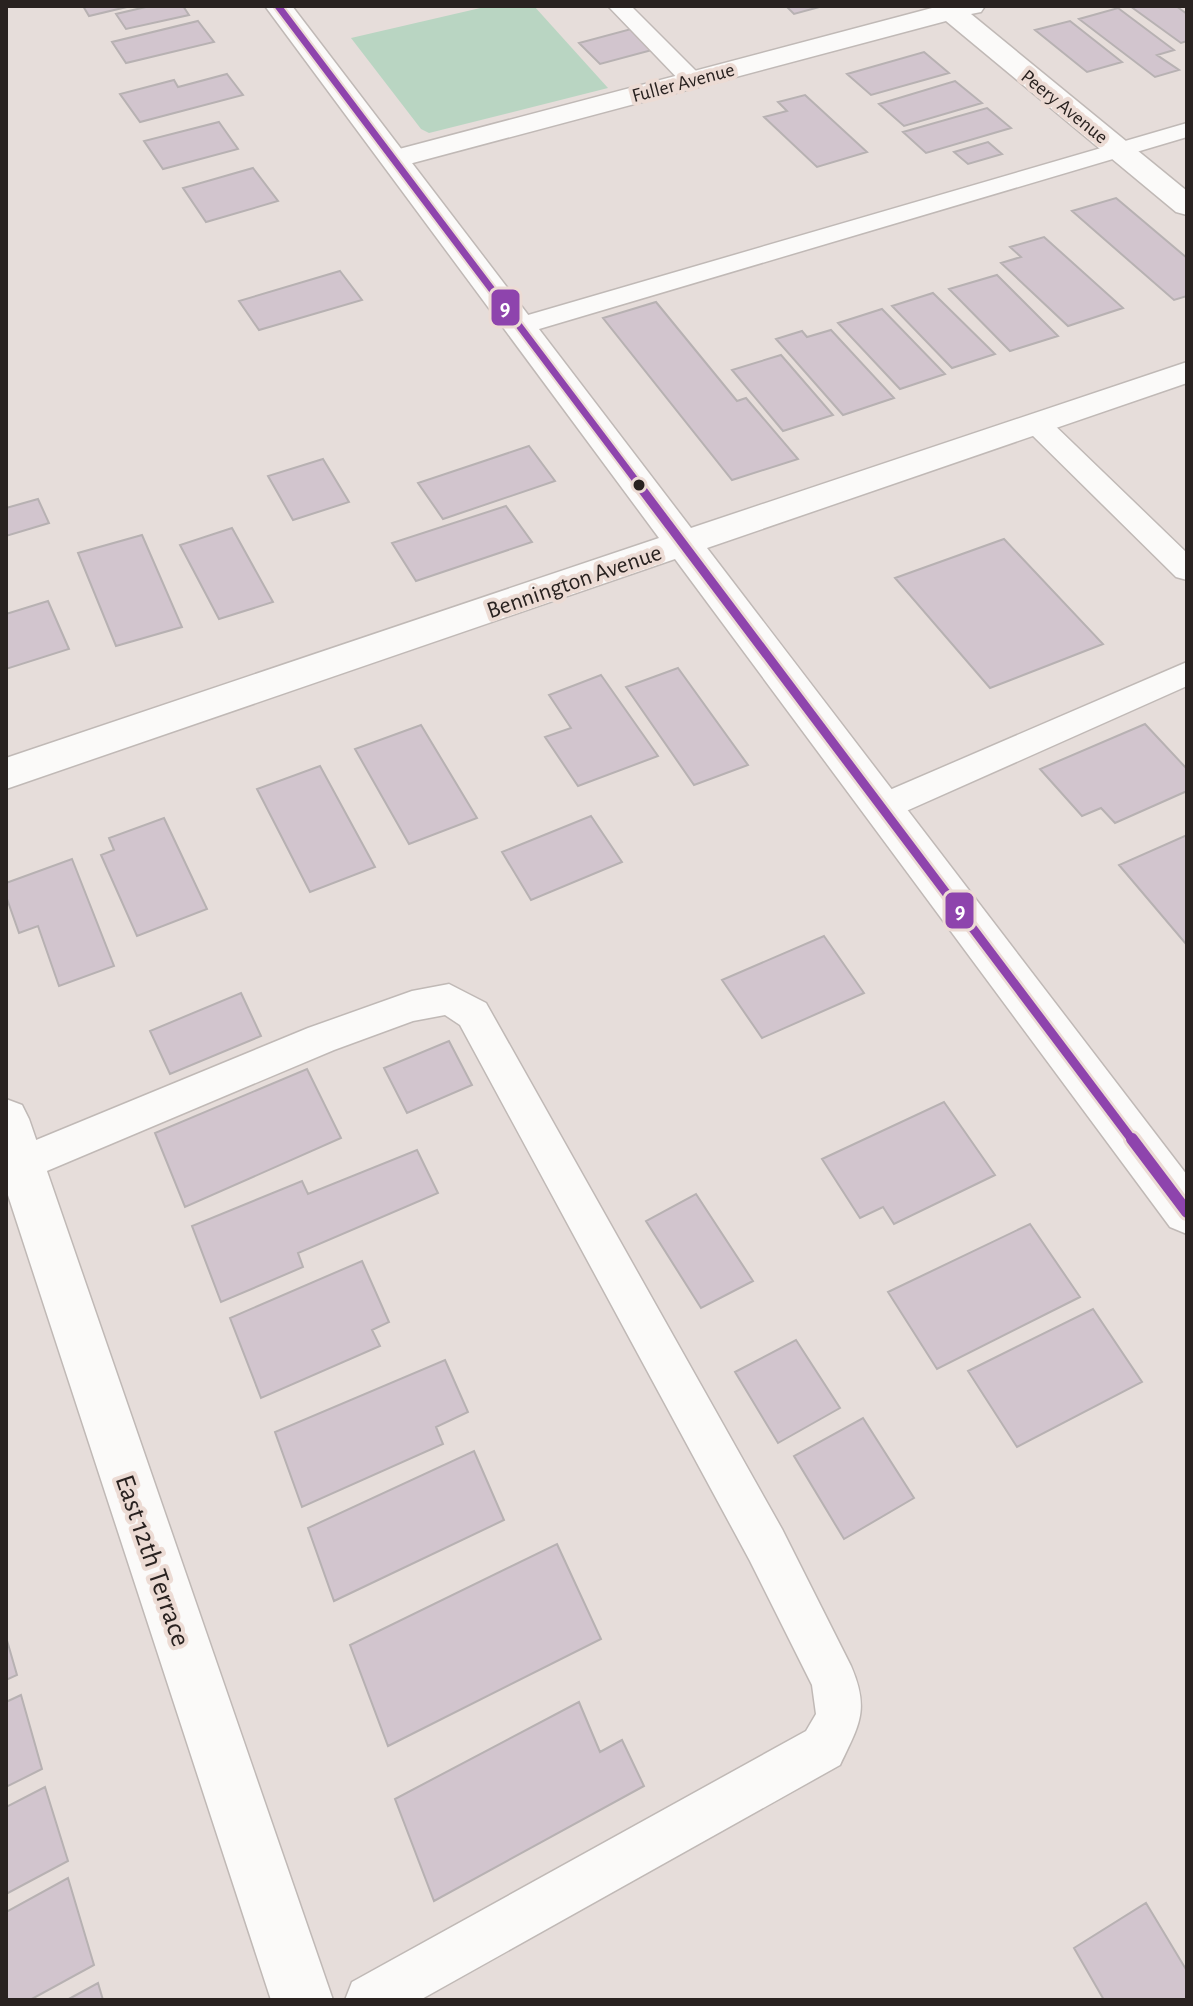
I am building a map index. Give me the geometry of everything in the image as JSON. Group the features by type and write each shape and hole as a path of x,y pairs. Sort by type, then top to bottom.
{"street":[{"path":"278,6 883,807 1181,1193"},
{"name":"Fuller Avenue","path":"394,159 955,8"},
{"name":"Peery Avenue","path":"955,8 1187,206"},
{"name":"Bennington Avenue","path":"6,774 1187,372"},
{"name":"East 12th Terrace","path":"14,1142 302,2000"}],"lane":[{"path":"619,6 692,80"},
{"path":"520,326 1187,130"},
{"path":"1037,424 1187,570"},
{"path":"883,807 1187,673"},
{"path":"14,1142 412,1006 449,999 473,1014 766,1545 835,1682 839,1716 823,1748 370,2000"}],"green space":[{"path":"489,6 534,6 608,88 429,133 421,129 351,38"}],"building":[{"path":"83,6 131,6 89,16"},
{"path":"150,6 183,6 189,15 126,29 116,14"},
{"path":"786,6 823,6 794,14"},
{"path":"1130,6 1176,6 1187,14 1187,41 1181,43"},
{"path":"1118,8 1174,50 1157,55 1179,70 1155,77 1079,19"},
{"path":"198,21 214,42 126,63 112,42"},
{"path":"1070,21 1122,62 1087,72 1035,30"},
{"path":"631,29 652,50 600,64 579,43"},
{"path":"924,52 949,73 871,95 847,74"},
{"path":"227,74 243,95 140,122 120,94 174,80 178,87"},
{"path":"955,81 982,103 904,126 879,104"},
{"path":"805,95 867,152 817,167 764,117 787,111 778,102"},
{"path":"987,108 1011,128 926,153 903,132"},
{"path":"219,122 238,149 163,169 144,141"},
{"path":"988,142 1002,154 968,164 954,152"},
{"path":"253,168 278,201 206,222 183,188"},
{"path":"1116,198 1187,258 1187,296 1174,300 1072,211"},
{"path":"1044,237 1123,308 1068,326 1001,263 1021,257 1010,247"},
{"path":"340,271 362,300 259,330 239,301"},
{"path":"997,275 1058,336 1010,351 949,289"},
{"path":"933,293 995,354 952,368 892,306"},
{"path":"656,302 737,401 746,398 798,459 732,480 603,318"},
{"path":"882,309 945,374 900,389 838,323"},
{"path":"831,330 894,398 843,415 776,339 802,331 807,337"},
{"path":"781,355 833,415 783,431 732,370"},
{"path":"529,446 555,481 443,519 418,483"},
{"path":"323,459 349,502 293,520 268,476"},
{"path":"38,499 49,523 6,536 6,508"},
{"path":"506,506 532,542 416,581 392,543"},
{"path":"232,528 273,602 219,619 180,545"},
{"path":"142,535 182,627 116,646 78,553"},
{"path":"1004,539 1103,644 990,688 895,578"},
{"path":"48,601 69,649 6,669 6,614"},
{"path":"678,668 748,765 694,785 626,687"},
{"path":"601,675 658,756 578,786 545,737 571,728 549,695"},
{"path":"1145,724 1187,769 1187,791 1115,823 1101,808 1082,816 1040,769"},
{"path":"421,725 477,818 409,844 355,749"},
{"path":"320,766 375,867 310,892 257,789"},
{"path":"591,816 622,862 531,900 502,852"},
{"path":"164,818 207,909 137,936 101,855 114,850 109,838"},
{"path":"1187,835 1187,943 1186,944 1119,865"},
{"path":"72,859 114,966 59,986 38,926 19,933 6,896 6,883"},
{"path":"824,936 864,993 762,1038 722,980"},
{"path":"241,993 261,1036 170,1074 150,1031"},
{"path":"449,1041 472,1085 407,1113 384,1068"},
{"path":"307,1069 341,1138 185,1207 155,1133"},
{"path":"944,1102 995,1175 894,1224 883,1207 860,1218 822,1159"},
{"path":"417,1150 438,1193 298,1253 303,1267 221,1302 192,1226 302,1181 308,1194"},
{"path":"696,1194 753,1281 701,1308 646,1221"},
{"path":"1030,1224 1080,1297 937,1369 888,1292"},
{"path":"362,1261 389,1322 372,1330 380,1346 261,1398 230,1318"},
{"path":"1093,1309 1142,1382 1017,1447 968,1371"},
{"path":"796,1340 840,1408 778,1443 735,1372"},
{"path":"445,1360 468,1412 436,1427 443,1444 302,1507 275,1432"},
{"path":"863,1418 914,1498 844,1539 794,1456"},
{"path":"474,1451 504,1520 334,1601 308,1528"},
{"path":"557,1544 601,1639 388,1746 350,1645"},
{"path":"6,1637 17,1675 6,1680"},
{"path":"21,1695 42,1769 6,1787 6,1702"},
{"path":"579,1702 600,1752 622,1740 644,1786 434,1901 395,1799"},
{"path":"45,1787 68,1861 6,1894 6,1807"},
{"path":"68,1878 94,1965 30,2000 6,2000 6,1912"},
{"path":"1146,1903 1187,1971 1187,2000 1104,2000 1074,1948"},
{"path":"98,1983 103,2000 67,2000"}],"transit line":[{"name":"9","path":"278,6 1187,1212"}]}
